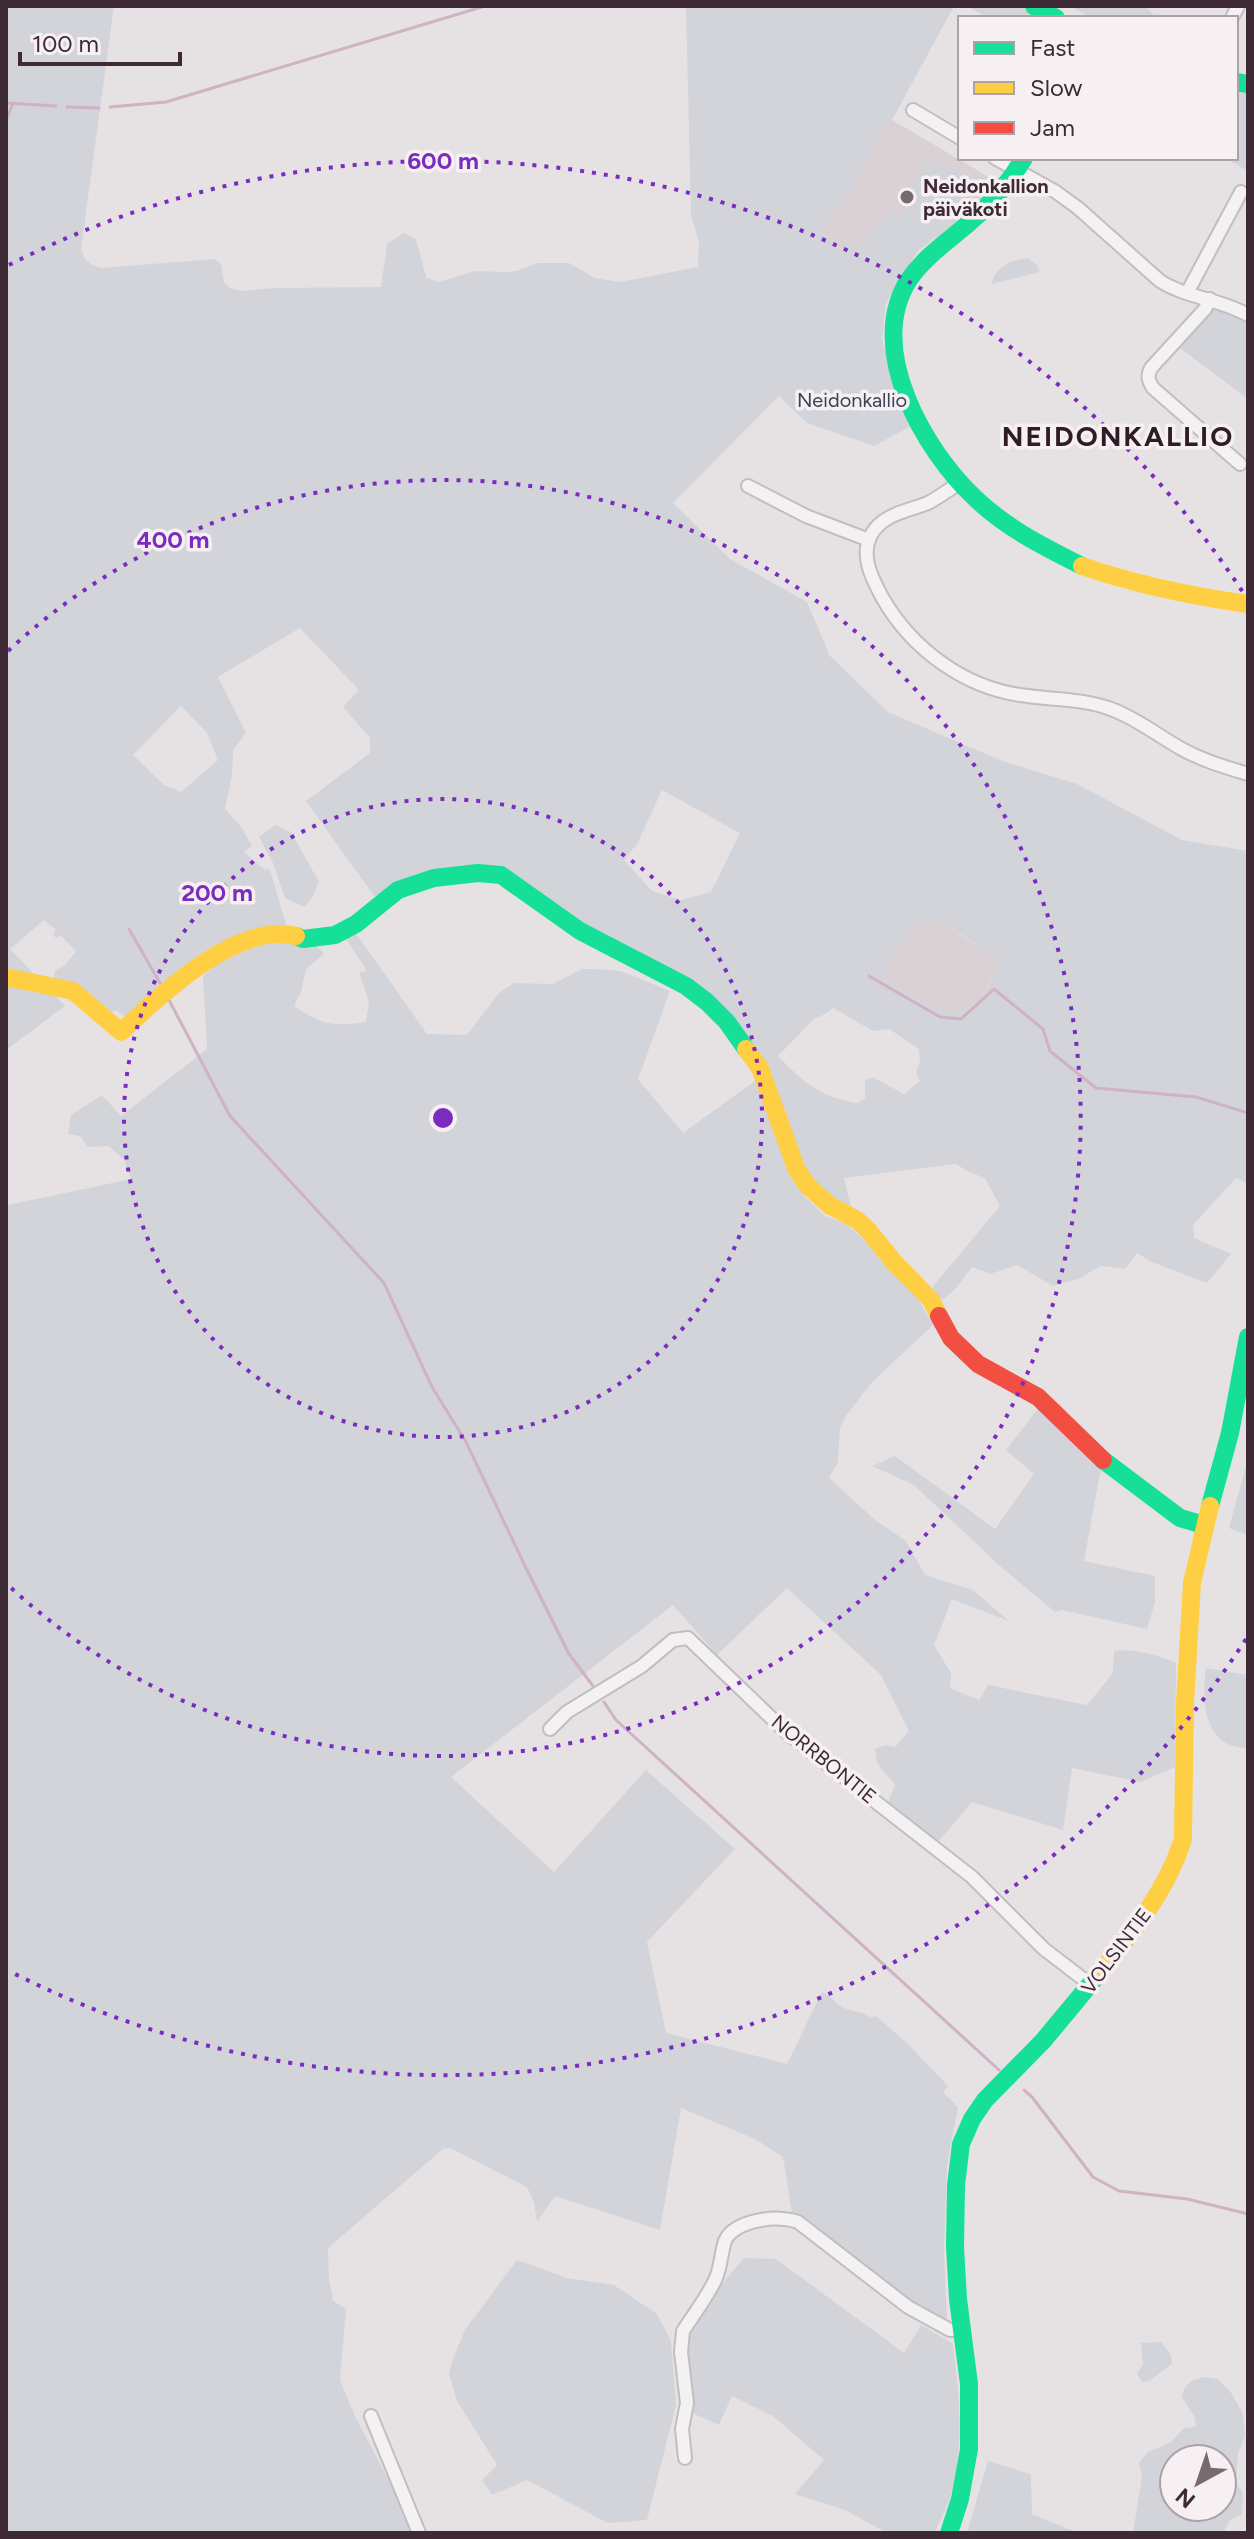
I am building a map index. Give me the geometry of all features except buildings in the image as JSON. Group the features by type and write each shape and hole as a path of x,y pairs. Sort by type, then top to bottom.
{"street":[{"path":"1034,6 1052,16"},
{"path":"913,110 958,137"},
{"path":"1248,315 1228,304 1172,288 1160,281 1078,208 1020,164 981,213 920,263 907,282 892,332 895,362 910,406 936,455 982,506 1012,530 1078,564 1162,591 1248,604"},
{"path":"1187,293 1241,192"},
{"path":"1210,299 1205,309 1151,368 1149,380 1153,388 1240,464"},
{"path":"959,483 940,497 886,520 869,540 866,552 868,567 892,614 917,642 946,667 964,677 1024,696 1073,700 1113,709 1183,750 1248,774"},
{"path":"748,486 806,516 869,540"},
{"path":"6,977 73,991 121,1032 162,993 192,970 247,940 271,933 303,939 335,935 356,924 398,890 411,885 459,874 501,875 580,931 664,973 707,1002 736,1033 760,1068 796,1168 807,1185 829,1205 857,1220 868,1230 931,1300 951,1338 978,1364 1038,1397 1099,1457 1180,1518 1204,1525"},
{"name":"VOLSINTIE","path":"949,2533 960,2499 969,2449 969,2384 961,2330 955,2232 961,2144 985,2100 1043,2041 1091,1985 1169,1878 1183,1839 1190,1603 1195,1565 1230,1433 1248,1337"},
{"name":"NORRBONTIE","path":"550,1729 567,1712 642,1666 673,1640 688,1638 787,1733 972,1877 1044,1949 1091,1985"},
{"path":"685,2458 682,2429 687,2403 680,2339 717,2275 724,2243 734,2230 772,2217 798,2222 908,2307 950,2330 961,2330"},
{"path":"371,2416 419,2533"}],"shaded area":[{"name":"Neidonkallion päiväkoti","path":"892,120 999,183 990,192 979,183 884,257 842,253 821,231 843,202 887,121"},
{"path":"921,920 931,920 950,928 1001,962 972,1007 955,1014 944,1012 881,977 895,952"}],"green space":[{"name":"Neidonkallio","path":"6,6 114,6 81,249 86,260 102,268 214,259 221,264 224,282 230,288 241,291 381,287 387,244 403,233 415,238 427,278 439,282 475,271 509,272 537,263 569,263 595,278 620,282 698,267 699,242 691,215 686,6 954,6 892,120 887,122 843,202 821,231 842,253 846,253 843,248 847,243 856,251 864,242 869,246 873,241 868,237 891,210 899,217 909,204 901,198 916,180 921,184 924,180 920,175 927,167 919,159 922,156 945,170 950,165 976,178 990,192 966,215 918,251 886,303 882,339 911,426 874,446 807,423 779,396 673,503 730,559 807,602 830,656 888,712 1005,762 1077,784 1182,840 1248,851 1248,1184 1236,1178 1193,1225 1194,1238 1231,1254 1207,1283 1137,1253 1125,1269 1101,1266 1078,1279 1053,1286 1017,1265 990,1274 972,1267 943,1300 932,1294 934,1285 1000,1206 985,1178 956,1164 844,1178 852,1212 811,1184 729,1018 582,927 510,873 399,882 375,897 306,801 370,753 370,738 343,707 359,690 300,628 218,677 246,733 233,750 232,776 225,809 242,828 252,846 244,852 264,869 270,870 286,924 282,931 244,935 219,944 177,973 127,1018 115,1010 110,1015 51,982 56,970 65,965 76,951 60,935 56,938 53,935 56,930 44,920 10,949 65,1006 6,1050","holes":["181,706 207,733 218,760 181,792 164,785 133,755","662,790 740,833 711,892 681,900 652,891 624,860 637,844","922,920 953,930 1001,962 973,1006 955,1012 944,1011 882,977 895,952","833,1008 873,1031 889,1029 919,1049 920,1061 916,1073 920,1081 904,1094 872,1077 865,1080 865,1099 858,1103 823,1093 796,1074 778,1056 815,1018"]},
{"path":"967,6 1021,6 1038,16 984,16"},
{"path":"1070,6 1145,6 1155,16 1088,16"},
{"path":"1238,89 1248,91 1248,171 1229,160 1238,160"},
{"path":"1028,258 1040,272 991,284 996,273 1005,265"},
{"path":"1215,306 1248,321 1248,399 1177,346"},
{"path":"275,825 291,832 319,882 304,907 285,898 273,863 259,837"},
{"path":"355,932 427,1034 467,1035 499,993 514,983 553,984 582,969 621,971 670,991 638,1079 683,1133 756,1080 789,1170 805,1197 825,1216 846,1224 868,1243 916,1295 933,1325 872,1382 846,1416 840,1428 838,1462 829,1478 874,1519 906,1541 925,1575 973,1590 1009,1621 952,1599 934,1645 951,1673 950,1688 979,1700 988,1685 1087,1705 1113,1673 1114,1651 1137,1651 1161,1657 1176,1663 1175,1767 1140,1782 1072,1768 1063,1830 972,1802 938,1842 887,1805 895,1785 877,1763 875,1749 885,1745 895,1747 909,1731 881,1675 787,1588 717,1655 673,1605 451,1777 554,1872 646,1770 735,1849 647,1942 666,2033 787,2064 822,1992 844,2008 871,2018 876,2016 906,2042 948,2086 943,2092 958,2107 947,2166 944,2252 947,2321 935,2317 792,2213 783,2157 755,2139 681,2108 660,2230 555,2196 537,2222 534,2202 527,2187 450,2148 443,2149 328,2248 333,2301 346,2309 340,2380 355,2416 416,2533 6,2533 6,1199 8,1205 131,1179 124,1160 109,1146 88,1147 80,1136 68,1134 71,1115 102,1095 121,1116 207,1049 203,976 230,954 265,939 315,944 324,954 306,969 294,1006 328,1023 366,1022 369,1002 359,972 367,971 345,937"},
{"path":"1040,1406 1101,1468 1084,1561 1155,1576 1155,1602 1147,1629 1062,1610 1055,1612 1000,1566 914,1485 872,1466 895,1456 995,1529 1034,1474 1006,1450"},
{"path":"1248,1458 1248,1535 1229,1528"},
{"path":"1206,1668 1248,1675 1248,1748 1222,1741 1214,1732 1205,1708"},
{"path":"744,2258 776,2259 904,2353 921,2325 953,2344 959,2398 958,2451 952,2493 935,2533 887,2533 845,2510 795,2494 824,2460 773,2416 732,2396 719,2425 692,2413 688,2360 692,2333 712,2298"},
{"path":"517,2260 567,2278 614,2285 657,2314 671,2341 676,2405 647,2520 608,2523 527,2480 492,2495 482,2480 497,2465 457,2401 449,2374 465,2330"},
{"path":"1161,2342 1171,2355 1172,2364 1149,2381 1142,2382 1137,2373 1143,2365 1141,2343"},
{"path":"1204,2377 1218,2379 1232,2394 1243,2414 1245,2436 1238,2453 1238,2443 1169,2443 1184,2428 1196,2427 1194,2416 1182,2397 1192,2381"},
{"path":"1158,2448 1158,2523 1228,2523 1223,2533 1133,2533 1142,2476 1139,2463 1148,2452"},
{"path":"988,2461 1031,2474 1032,2514 1078,2533 967,2533"},
{"path":"1238,2486 1243,2493 1242,2514 1238,2516"}],"waterway":[{"path":"110,107 166,102 485,6"},
{"path":"6,103 56,106"},
{"path":"6,121 13,103"},
{"path":"67,107 99,108"},
{"path":"129,929 160,983"},
{"path":"869,976 940,1017 961,1019 994,989 1043,1029 1050,1051 1096,1088 1196,1097 1248,1113"},
{"path":"169,1000 230,1116 384,1283 432,1387 466,1442 569,1654 593,1686"},
{"path":"604,1702 616,1720 999,2070"},
{"path":"1024,2090 1093,2177 1119,2191 1187,2199 1248,2214"}],"traffic: fast":[{"path":"1034,6 1052,16"},
{"path":"1238,82 1248,84"},
{"path":"1023,160 992,201 929,257 908,281 897,308 894,337 897,367 920,426 956,478 999,519 1082,566"},
{"path":"296,936 303,939 335,935 356,924 398,890 434,878 478,873 501,875 580,931 686,986 727,1022 746,1049"},
{"path":"1210,1506 1230,1433 1248,1337"},
{"path":"1103,1460 1180,1518 1204,1525"},
{"path":"949,2533 960,2499 969,2449 969,2384 955,2247 956,2185 961,2144 985,2100 1043,2041 1102,1970"}],"traffic: slow":[{"path":"1082,566 1164,589 1248,604"},
{"path":"6,977 73,991 121,1032 178,981 225,950 250,939 273,934 296,936"},
{"path":"746,1049 760,1068 796,1168 807,1185 829,1205 857,1220 868,1230 931,1300 939,1316"},
{"path":"1102,1970 1159,1892 1183,1839 1185,1703 1192,1583 1210,1506"}],"traffic: jam":[{"path":"939,1316 951,1338 978,1364 1038,1397 1103,1460"}],"place":[{"name":"Neidonkallion päiväkoti","path":"907,197"}],"district":[{"name":"NEIDONKALLIO","path":"1118,436"}]}
